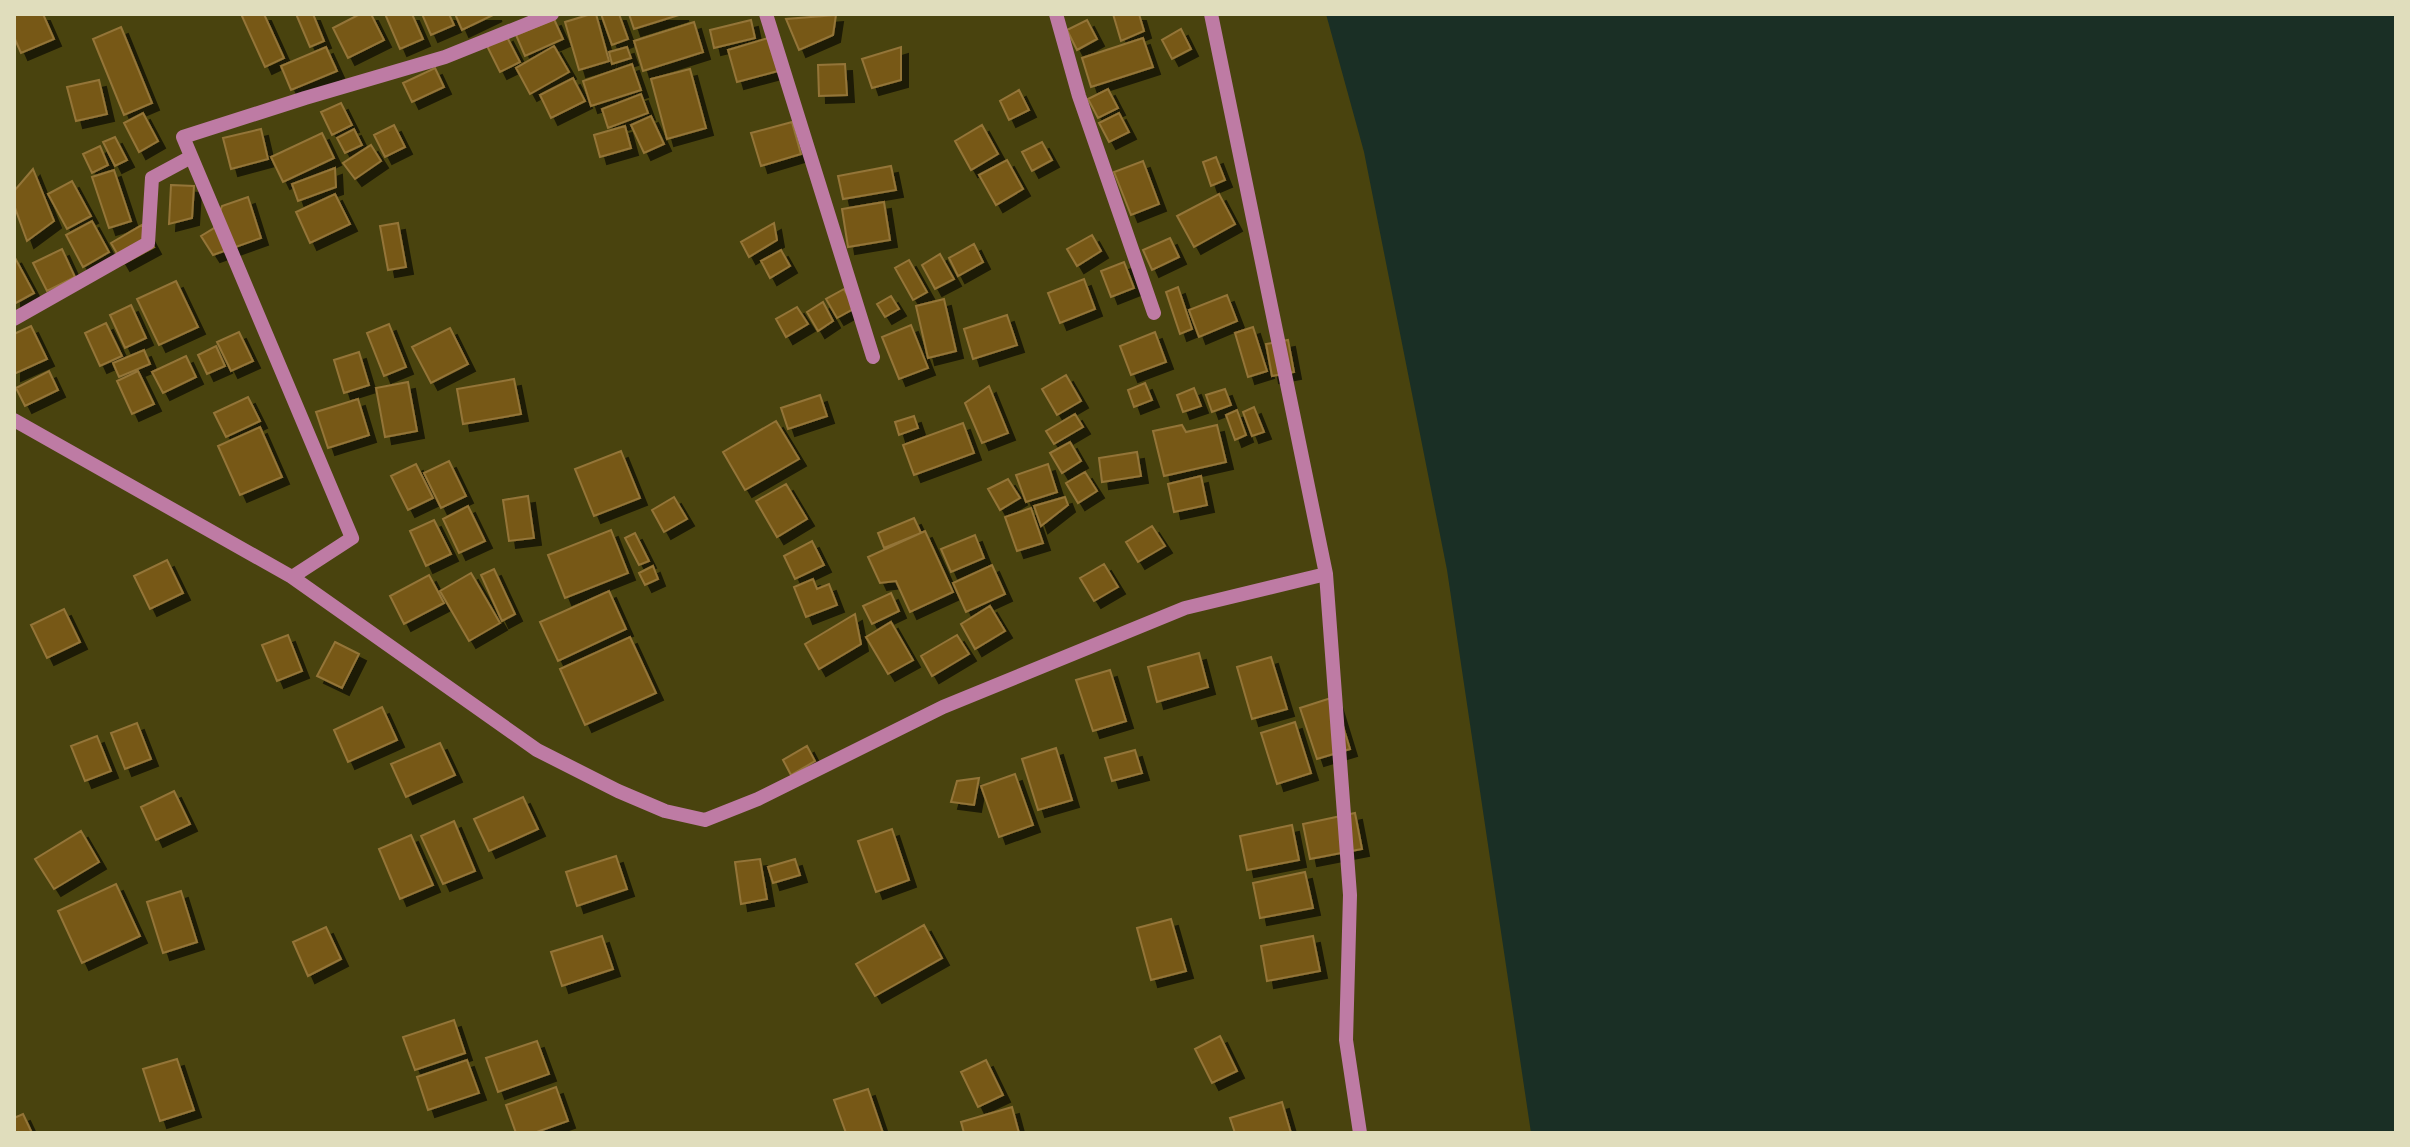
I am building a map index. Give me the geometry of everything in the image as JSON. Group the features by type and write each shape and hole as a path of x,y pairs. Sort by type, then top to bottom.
{"street":[{"path":"292,577 352,538 183,137 445,57 552,14"},
{"path":"766,14 873,357"},
{"path":"1056,14 1079,96 1154,313"},
{"path":"1211,14 1326,574 1350,895 1346,1040 1360,1133"},
{"path":"14,319 148,243 152,178 191,157"},
{"path":"14,420 292,577 537,750 665,811 705,820 758,799 943,707 1185,608 1326,574"}],"shaded area":[{"path":"1326,14 2396,14 2396,1133 1531,1133 1447,570 1364,152"}],"building":[{"path":"43,14 54,39 21,53 14,37 14,15"},
{"path":"241,14 264,14 284,58 265,67"},
{"path":"296,14 313,14 324,41 310,47"},
{"path":"360,14 371,14 384,40 348,58 333,28"},
{"path":"385,14 412,14 423,39 400,49"},
{"path":"422,14 449,14 454,25 431,35"},
{"path":"455,14 495,14 462,30"},
{"path":"596,14 609,61 579,70 565,22"},
{"path":"601,14 619,14 628,39 612,45"},
{"path":"629,14 682,14 634,29"},
{"path":"1113,14 1139,14 1144,31 1121,41"},
{"path":"836,15 833,35 799,50 786,19"},
{"path":"554,19 563,39 525,56 516,35"},
{"path":"751,20 755,38 714,48 710,30"},
{"path":"1087,20 1097,39 1077,50 1067,30"},
{"path":"694,22 703,52 643,71 634,41"},
{"path":"121,27 152,103 124,115 93,39"},
{"path":"1181,29 1191,49 1172,59 1162,40"},
{"path":"506,35 520,62 500,72 487,46"},
{"path":"768,38 778,71 737,82 728,50"},
{"path":"1143,38 1153,67 1091,87 1082,58"},
{"path":"554,46 569,72 530,94 516,68"},
{"path":"326,47 337,71 291,90 281,66"},
{"path":"627,47 631,58 612,64 609,52"},
{"path":"901,47 901,80 872,88 862,59"},
{"path":"632,64 641,90 591,106 583,81"},
{"path":"845,64 847,95 819,96 818,65"},
{"path":"435,68 444,87 412,102 403,83"},
{"path":"690,69 706,128 667,139 651,79"},
{"path":"573,78 585,101 551,118 540,95"},
{"path":"99,80 107,114 76,121 67,87"},
{"path":"1108,89 1118,108 1098,118 1088,99"},
{"path":"1019,90 1029,110 1009,120 1000,101"},
{"path":"641,94 648,113 608,128 602,109"},
{"path":"341,103 352,125 332,135 321,112"},
{"path":"143,113 158,141 139,152 124,123"},
{"path":"1119,113 1129,132 1109,142 1099,123"},
{"path":"651,116 664,144 644,153 631,125"},
{"path":"792,122 801,154 761,166 751,133"},
{"path":"394,125 405,147 385,157 374,135"},
{"path":"982,125 998,154 971,170 955,141"},
{"path":"625,126 631,148 600,157 594,135"},
{"path":"261,129 268,159 231,169 223,138"},
{"path":"354,129 362,145 345,153 337,138"},
{"path":"322,133 334,158 283,182 271,157"},
{"path":"115,137 127,160 115,166 103,142"},
{"path":"1042,142 1052,160 1032,171 1022,152"},
{"path":"371,145 381,161 355,179 343,163"},
{"path":"100,146 108,165 92,173 83,154"},
{"path":"1216,157 1225,180 1211,186 1203,162"},
{"path":"1007,160 1023,189 996,205 979,175"},
{"path":"1143,161 1159,204 1131,215 1114,172"},
{"path":"891,166 896,190 843,199 838,176"},
{"path":"335,168 336,187 298,201 292,184"},
{"path":"33,169 54,221 27,241 14,205 14,191"},
{"path":"114,170 131,221 109,228 92,177"},
{"path":"72,181 91,216 67,229 48,194"},
{"path":"171,185 194,186 192,218 169,224"},
{"path":"335,194 350,224 310,243 296,212"},
{"path":"1219,194 1235,224 1194,247 1177,216"},
{"path":"248,197 261,238 213,255 201,236 214,228 222,206"},
{"path":"884,202 890,240 848,247 842,209"},
{"path":"92,221 109,252 83,267 66,235"},
{"path":"398,223 406,267 388,270 380,226"},
{"path":"774,223 777,240 749,257 741,242"},
{"path":"142,225 154,247 123,264 111,243"},
{"path":"1092,235 1101,251 1077,266 1067,249"},
{"path":"1170,238 1179,257 1152,270 1143,250"},
{"path":"974,244 983,262 958,276 949,258"},
{"path":"62,249 75,277 47,291 33,263"},
{"path":"781,250 790,266 770,278 761,261"},
{"path":"940,254 954,279 935,289 922,265"},
{"path":"14,256 34,293 14,304"},
{"path":"909,260 927,292 913,300 895,268"},
{"path":"1124,262 1134,288 1111,297 1101,271"},
{"path":"1084,279 1095,309 1060,323 1048,293"},
{"path":"176,281 198,327 159,345 137,299"},
{"path":"1178,287 1192,329 1180,334 1166,292"},
{"path":"844,289 855,308 837,318 826,299"},
{"path":"1227,295 1237,321 1199,337 1189,310"},
{"path":"891,296 899,309 885,317 877,304"},
{"path":"944,299 956,351 928,358 916,306"},
{"path":"823,302 833,321 818,331 807,312"},
{"path":"131,305 146,338 125,348 110,315"},
{"path":"797,307 808,324 786,337 776,319"},
{"path":"1007,315 1017,345 973,359 964,329"},
{"path":"106,323 122,356 100,366 85,333"},
{"path":"389,324 406,367 384,376 367,333"},
{"path":"911,325 928,368 899,379 882,337"},
{"path":"31,326 47,359 14,374 14,334"},
{"path":"1253,327 1267,371 1248,377 1235,333"},
{"path":"450,328 468,364 431,383 412,347"},
{"path":"239,332 253,361 231,371 217,342"},
{"path":"1155,332 1166,362 1131,375 1120,346"},
{"path":"1288,340 1294,372 1272,376 1266,344"},
{"path":"216,346 225,366 207,374 198,355"},
{"path":"144,350 150,364 119,377 113,363"},
{"path":"359,352 369,385 344,393 334,360"},
{"path":"186,356 196,377 163,393 152,372"},
{"path":"49,371 58,390 25,406 16,388"},
{"path":"138,371 154,404 132,414 117,381"},
{"path":"1066,375 1081,401 1057,415 1042,389"},
{"path":"514,379 521,414 463,424 457,389"},
{"path":"408,382 417,431 385,437 376,388"},
{"path":"1145,383 1152,400 1134,407 1128,390"},
{"path":"989,386 1008,433 982,443 965,403"},
{"path":"1194,388 1201,406 1183,412 1177,395"},
{"path":"1225,389 1231,405 1212,412 1206,395"},
{"path":"820,395 827,416 788,429 781,408"},
{"path":"248,397 260,421 226,437 214,413"},
{"path":"358,399 369,435 328,448 316,412"},
{"path":"1254,407 1264,432 1252,436 1243,412"},
{"path":"1237,410 1246,435 1235,440 1226,415"},
{"path":"1075,414 1083,427 1054,444 1046,431"},
{"path":"914,416 918,428 899,435 895,422"},
{"path":"776,421 799,459 745,490 723,452"},
{"path":"963,423 974,453 914,475 903,445"},
{"path":"1182,425 1186,432 1217,425 1226,462 1164,476 1153,431"},
{"path":"260,427 282,477 240,495 218,446"},
{"path":"1070,442 1081,461 1062,473 1050,453"},
{"path":"621,451 640,498 594,516 575,469"},
{"path":"1137,452 1141,476 1102,482 1099,458"},
{"path":"449,461 466,496 441,508 424,473"},
{"path":"416,464 433,498 408,510 391,476"},
{"path":"1048,464 1057,492 1026,502 1016,475"},
{"path":"1085,472 1097,491 1078,503 1066,483"},
{"path":"1201,476 1207,505 1174,512 1168,484"},
{"path":"1008,479 1020,498 1000,510 988,489"},
{"path":"786,484 807,519 777,537 756,501"},
{"path":"528,496 534,538 509,541 503,500"},
{"path":"674,497 687,519 664,532 652,510"},
{"path":"1065,497 1068,505 1041,526 1034,506"},
{"path":"468,506 485,541 459,553 443,519"},
{"path":"1031,508 1043,543 1017,551 1005,517"},
{"path":"914,518 921,533 884,548 878,533"},
{"path":"434,520 451,554 426,566 410,531"},
{"path":"1152,526 1165,546 1138,562 1126,542"},
{"path":"611,530 628,573 565,598 548,555"},
{"path":"925,531 953,592 910,612 896,581 880,583 868,557"},
{"path":"635,533 649,561 639,565 625,538"},
{"path":"975,535 984,558 951,572 941,549"},
{"path":"812,541 824,565 795,579 784,556"},
{"path":"167,560 183,593 150,609 134,576"},
{"path":"1104,564 1118,587 1094,601 1080,578"},
{"path":"992,565 1005,594 966,612 953,583"},
{"path":"653,566 658,579 645,585 639,573"},
{"path":"494,569 515,614 502,621 481,575"},
{"path":"471,573 500,623 469,641 440,591"},
{"path":"429,575 444,603 404,624 390,596"},
{"path":"813,579 817,589 829,584 837,605 806,617 794,587"},
{"path":"609,591 626,629 558,661 540,622"},
{"path":"891,593 899,611 872,624 863,606"},
{"path":"990,606 1005,631 975,649 961,624"},
{"path":"64,609 80,642 47,658 31,625"},
{"path":"855,614 861,644 819,669 805,644"},
{"path":"891,622 913,660 888,674 866,637"},
{"path":"288,635 302,671 277,681 262,645"},
{"path":"957,635 969,654 932,676 921,656"},
{"path":"630,637 656,693 585,725 560,669"},
{"path":"335,642 359,654 342,688 317,676"},
{"path":"1199,653 1208,687 1157,702 1148,667"},
{"path":"1271,657 1287,709 1252,719 1237,667"},
{"path":"1110,670 1126,721 1093,731 1076,680"},
{"path":"1334,697 1350,749 1317,759 1300,708"},
{"path":"382,707 397,740 348,762 334,730"},
{"path":"1295,722 1311,773 1277,784 1261,733"},
{"path":"137,723 151,759 125,769 111,733"},
{"path":"97,736 111,771 85,781 71,746"},
{"path":"440,743 455,775 406,797 391,764"},
{"path":"807,746 815,761 791,775 783,760"},
{"path":"1056,748 1072,800 1038,810 1022,759"},
{"path":"1135,750 1142,773 1112,781 1105,758"},
{"path":"1015,774 1033,825 999,837 981,786"},
{"path":"979,778 974,805 951,802 957,781"},
{"path":"174,791 190,824 156,840 141,807"},
{"path":"523,797 538,829 489,851 474,819"},
{"path":"1355,813 1362,849 1310,859 1303,824"},
{"path":"454,821 475,871 443,884 421,836"},
{"path":"1292,825 1299,860 1247,870 1240,836"},
{"path":"892,829 909,880 876,892 858,841"},
{"path":"81,831 99,862 54,889 35,859"},
{"path":"411,835 433,885 400,899 379,849"},
{"path":"616,856 627,889 577,906 566,872"},
{"path":"760,859 767,899 741,904 735,862"},
{"path":"795,859 800,875 773,883 768,867"},
{"path":"1305,872 1313,908 1260,918 1253,883"},
{"path":"116,884 140,936 82,963 58,911"},
{"path":"181,891 197,942 163,953 147,902"},
{"path":"1171,919 1186,971 1151,980 1137,928"},
{"path":"924,925 942,958 875,996 856,964"},
{"path":"326,927 341,959 308,976 293,942"},
{"path":"602,936 613,969 562,986 551,952"},
{"path":"1313,936 1320,971 1267,981 1261,946"},
{"path":"454,1020 465,1053 415,1070 403,1037"},
{"path":"1220,1036 1237,1071 1212,1083 1195,1049"},
{"path":"537,1041 549,1074 498,1092 486,1058"},
{"path":"177,1059 194,1110 160,1121 143,1069"},
{"path":"467,1060 479,1093 428,1110 417,1077"},
{"path":"986,1060 1003,1095 978,1107 961,1072"},
{"path":"556,1087 568,1121 534,1133 516,1133 506,1105"},
{"path":"868,1089 883,1133 846,1133 834,1100"},
{"path":"1282,1102 1291,1133 1235,1133 1230,1118"},
{"path":"1012,1107 1019,1133 964,1133 961,1122"},
{"path":"23,1114 32,1133 14,1133 14,1118"}]}
